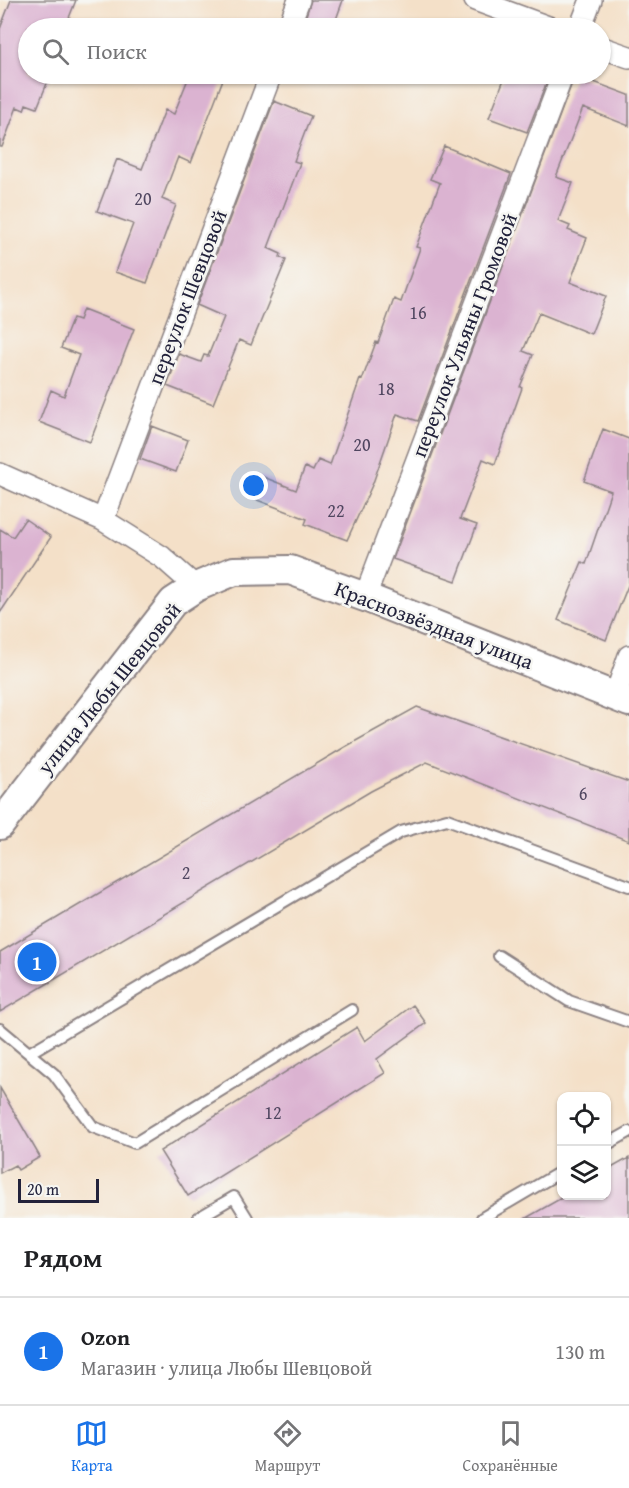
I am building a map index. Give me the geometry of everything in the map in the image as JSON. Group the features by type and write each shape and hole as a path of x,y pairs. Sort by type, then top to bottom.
{"street":[{"path":"292,18 299,0"},
{"path":"475,0 524,18"},
{"path":"584,18 591,0"},
{"path":"611,51 629,57"},
{"name":"переулок Шевцовой","path":"103,520 268,84"},
{"name":"переулок Ульяны Громовой","path":"365,597 559,84"},
{"path":"0,474 103,520 162,557 196,587"},
{"name":"Краснозвёздная улица","path":"234,571 290,570 365,597 622,699"},
{"name":"улица Любы Шевцовой","path":"0,825 173,602 196,587 234,571"},
{"path":"622,699 629,656"}],"lane":[{"path":"29,1053 401,832 447,819 629,886"},
{"path":"499,956 569,1001 629,1022"},
{"path":"0,1029 54,1074 93,1127 135,1143 352,1010"},
{"path":"611,1142 629,1132"},
{"path":"482,1218 557,1173"},
{"path":"198,1218 234,1197 247,1218"}],"building":[{"path":"11,0 76,0 69,18 18,18 18,84 47,84 37,108 26,104 24,110 17,107 2,147 0,147 0,29"},
{"path":"311,0 343,0 337,18 305,18"},
{"path":"186,84 221,84 191,163 178,157 162,199 176,205 147,283 115,272 133,224 97,211 117,159 142,169 165,110 174,114"},
{"path":"502,84 546,84 527,132 489,118"},
{"path":"572,84 599,84 629,95 629,126 583,108 556,177 573,183 558,221 570,226 568,230 587,238 570,282 606,296 591,334 539,313 523,351 533,355 495,464 483,459 460,519 477,525 456,581 393,559"},
{"path":"274,101 311,116 294,161 300,163 268,248 281,254 280,257 286,260 251,345 239,340 213,404 167,386 179,354 201,362 204,355 208,356 224,317 197,305"},
{"path":"444,146 511,174 418,421 397,414 373,483 347,540 305,524 307,519 252,498 261,476 296,490 305,467 313,471 318,460 330,465 360,379 362,380 376,342 378,343 394,299 401,302 420,248 416,247 440,183 430,179"},
{"path":"83,309 134,329 90,442 39,422 51,390 64,396 79,355 61,348 73,318 79,320"},
{"path":"152,426 188,440 176,472 140,459"},
{"path":"603,429 629,439 629,583 606,640 558,620 582,562 586,564 611,491 584,481"},
{"path":"25,519 51,537 0,613 0,529 13,537"},
{"path":"417,707 629,782 629,841 427,762 371,791 0,1012 0,952 345,747"},
{"path":"413,1005 426,1023 377,1059 385,1073 188,1196 160,1151 357,1027 365,1041"},
{"path":"0,1088 40,1157 18,1170 15,1165 0,1173"},
{"path":"629,1158 629,1218 526,1218 558,1200 611,1200 611,1168"}],"place":[{"name":"Ozon","path":"37,962"}]}
